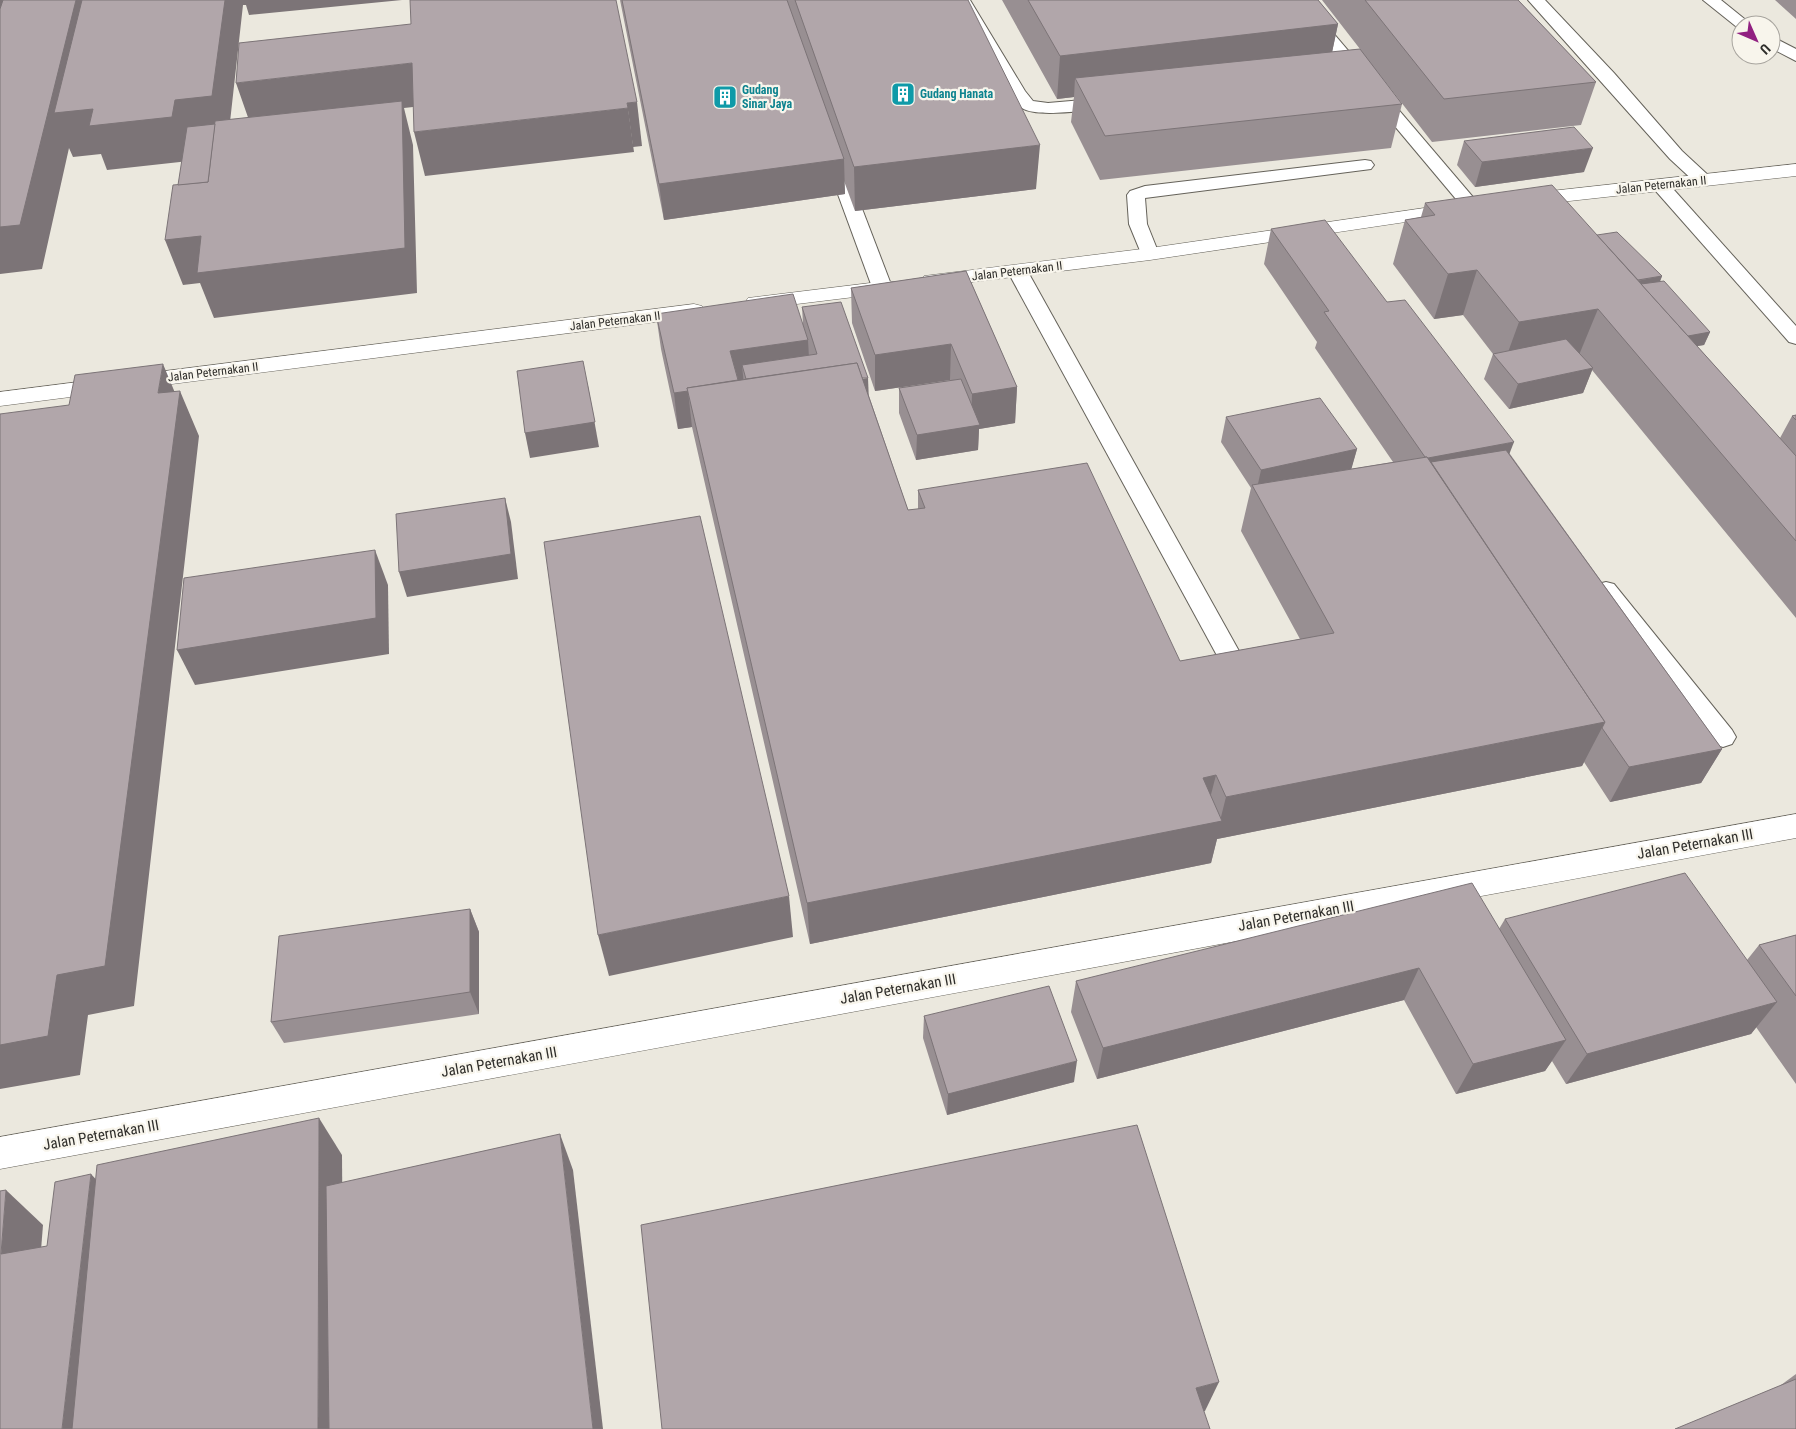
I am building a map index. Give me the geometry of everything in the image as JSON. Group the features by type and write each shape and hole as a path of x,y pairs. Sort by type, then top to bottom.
{"street":[{"name":"Jalan Peternakan II","path":"0,399 1150,254 1324,237 1507,206 1660,185 1796,170"},
{"name":"Jalan Peternakan III","path":"0,1153 1796,826"}],"lane":[{"path":"962,0 1018,94 1028,105 1065,108 1122,101"},
{"path":"1297,0 1357,71 1507,206"},
{"path":"1536,0 1608,77 1676,155 1703,180"},
{"path":"1711,0 1731,15"},
{"path":"1781,47 1796,56"},
{"path":"1338,73 1357,71"},
{"path":"828,141 882,287"},
{"path":"1150,254 1138,224 1136,195 1151,190 1365,165"},
{"path":"1660,185 1796,338"},
{"path":"1018,272 1234,666"},
{"path":"1593,574 1723,737"}],"building":[{"path":"3,0 76,0 20,225 0,227 0,9"},
{"path":"82,0 225,0 212,96 175,100 172,117 89,126 93,109 54,113"},
{"path":"410,0 616,0 637,102 627,103 628,108 414,132 412,63 236,83 239,43 411,24"},
{"name":"Gudang Sinar Jaya","path":"622,0 787,0 844,159 659,184"},
{"name":"Gudang Hanata","path":"795,0 968,0 1040,145 854,167"},
{"path":"1028,0 1318,0 1338,24 1060,56"},
{"path":"1365,0 1518,0 1596,82 1444,99"},
{"path":"1360,49 1402,104 1105,136 1075,78"},
{"path":"402,101 405,248 197,273 201,236 165,240 173,185 208,182 215,121"},
{"path":"215,124 208,182 178,185 187,127"},
{"path":"1574,127 1593,148 1482,162 1464,141"},
{"path":"1552,185 1796,456 1796,541 1598,309 1519,322 1477,270 1448,274 1405,220 1435,215 1425,203"},
{"path":"1325,220 1387,302 1405,300 1514,442 1425,457 1324,312 1329,311 1271,229"},
{"path":"1617,232 1662,276 1638,280 1597,235"},
{"path":"966,271 1017,387 972,394 951,344 875,355 851,288"},
{"path":"1664,281 1710,332 1688,336 1641,284"},
{"path":"793,294 808,340 730,351 738,380 687,388 688,391 674,393 656,314"},
{"path":"841,302 868,378 862,378 857,363 746,379 742,365 817,354 802,307"},
{"path":"1566,339 1593,368 1518,384 1493,354"},
{"path":"583,361 595,422 525,433 517,371"},
{"path":"857,363 908,510 925,508 918,490 1087,463 1180,661 1334,633 1252,485 1427,457 1605,722 1226,797 1216,775 1203,778 1222,821 807,903 687,388"},
{"path":"163,364 158,393 180,391 105,966 57,975 48,1036 0,1045 0,414 69,405 75,375"},
{"path":"961,379 980,425 917,435 899,388"},
{"path":"1320,398 1357,449 1261,470 1226,417"},
{"path":"1506,450 1722,749 1629,767 1602,728 1605,722 1431,462"},
{"path":"505,498 511,554 399,572 396,514"},
{"path":"700,516 789,896 598,935 544,542"},
{"path":"375,550 376,618 177,650 184,578"},
{"path":"1685,873 1777,1002 1587,1054 1505,919"},
{"path":"1472,883 1566,1040 1473,1064 1419,968 1103,1048 1076,981"},
{"path":"470,909 470,992 271,1022 279,936"},
{"path":"1796,935 1796,996 1759,945"},
{"path":"1049,986 1077,1061 948,1094 924,1016"},
{"path":"319,1118 318,1429 72,1429 97,1165"},
{"path":"1137,1125 1219,1382 1196,1388 1210,1429 662,1429 641,1225"},
{"path":"560,1134 593,1429 329,1429 326,1186"},
{"path":"91,1174 62,1429 0,1429 0,1191 6,1190 1,1254 47,1246 55,1182"},
{"path":"1796,1379 1796,1429 1675,1429"}],"place":[{"name":"Gudang Hanata","path":"903,94"},
{"name":"Gudang Sinar Jaya","path":"725,97"}]}
